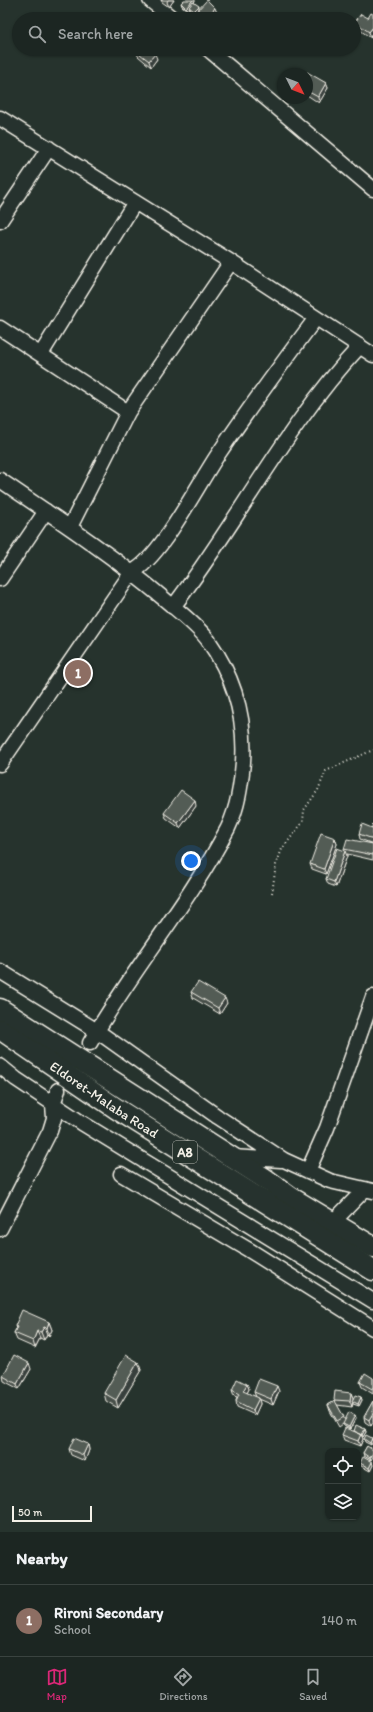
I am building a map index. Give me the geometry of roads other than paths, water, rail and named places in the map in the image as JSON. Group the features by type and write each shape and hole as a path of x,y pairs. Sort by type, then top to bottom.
{"highway":[{"name":"Eldoret-Malaba Road","path":"0,1009 332,1223 373,1247"},
{"name":"Eldoret-Malaba Road","path":"0,1029 117,1109 373,1270"}],"street":[{"path":"150,0 165,12"},
{"path":"216,56 373,189"},
{"path":"0,118 231,262 373,354"},
{"path":"0,221 49,148"},
{"path":"41,354 135,202"},
{"path":"70,527 128,412 231,262"},
{"path":"0,764 132,572 148,560 165,538 218,454 256,398 316,318"},
{"path":"0,328 128,412"},
{"path":"173,607 216,547 292,430 340,368 360,346"},
{"path":"0,480 70,527 132,572 173,607 207,639 233,685 242,716 244,749 241,785 229,826 206,868 181,908 122,992 93,1037"},
{"path":"0,579 46,511"},
{"path":"0,971 93,1037 284,1160 337,1183 369,1190"},
{"path":"308,1171 327,1128 373,997"},
{"path":"0,1066 16,1079 89,1127 373,1301"},
{"path":"0,1229 50,1131 54,1118 53,1104 58,1090"},
{"path":"230,1156 284,1160"},
{"path":"121,1174 249,1250 373,1328"},
{"path":"332,1223 369,1190"}],"place":[{"name":"Rironi Secondary","path":"78,673"}]}
